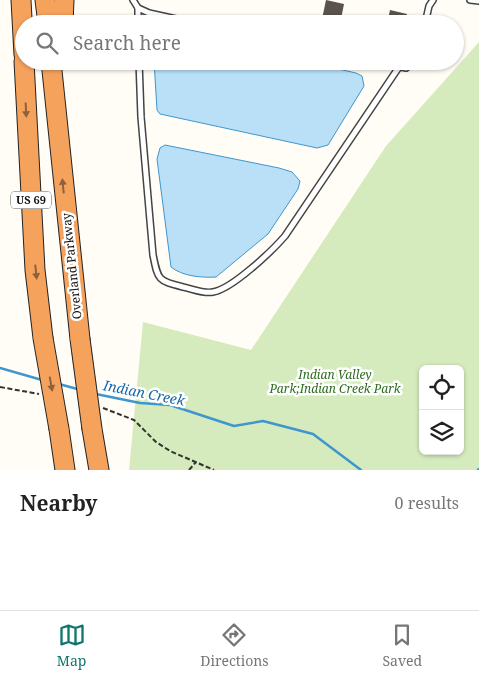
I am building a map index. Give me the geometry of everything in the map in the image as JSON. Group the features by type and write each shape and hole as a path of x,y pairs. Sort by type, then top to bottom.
{"highway":[{"path":"21,0 22,15"},
{"path":"45,0 47,15"},
{"path":"63,15 64,0"},
{"name":"US 69","path":"24,70 35,270 43,338 65,470"},
{"name":"Overland Parkway","path":"52,70 80,339 99,470"},
{"path":"61,164 63,70"}],"lane":[{"path":"133,0 138,8 138,15"},
{"path":"426,15 428,6 433,0"},
{"path":"470,0 479,1"},
{"path":"138,8 158,15"},
{"path":"139,70 141,117 151,236 158,276 166,283 212,293 223,290 270,253 285,236 397,70"}],"path":[{"path":"0,387 41,394"},
{"path":"100,408 134,420 163,447 183,458 214,470"},
{"path":"189,470 196,462"}],"green space":[{"name":"Indian Valley Park;Indian Creek Park","path":"479,42 479,470 129,470 143,322 251,350 386,146 454,70 464,70 464,59"}],"water":[{"path":"155,70 343,70 362,76 364,86 328,145 317,148 160,114 157,110"},
{"path":"165,145 279,168 292,172 300,181 298,189 268,234 216,277 192,276 171,267 157,159 160,148"}],"building":[{"path":"326,0 344,4 342,15 323,15"},
{"path":"390,10 407,14 407,15 389,15"}],"waterway":[{"name":"Indian Creek","path":"0,368 42,380"},
{"name":"Indian Creek","path":"59,384 81,390"},
{"name":"Indian Creek","path":"96,394 140,403 170,405 234,426 263,421 313,434 361,470"}]}
